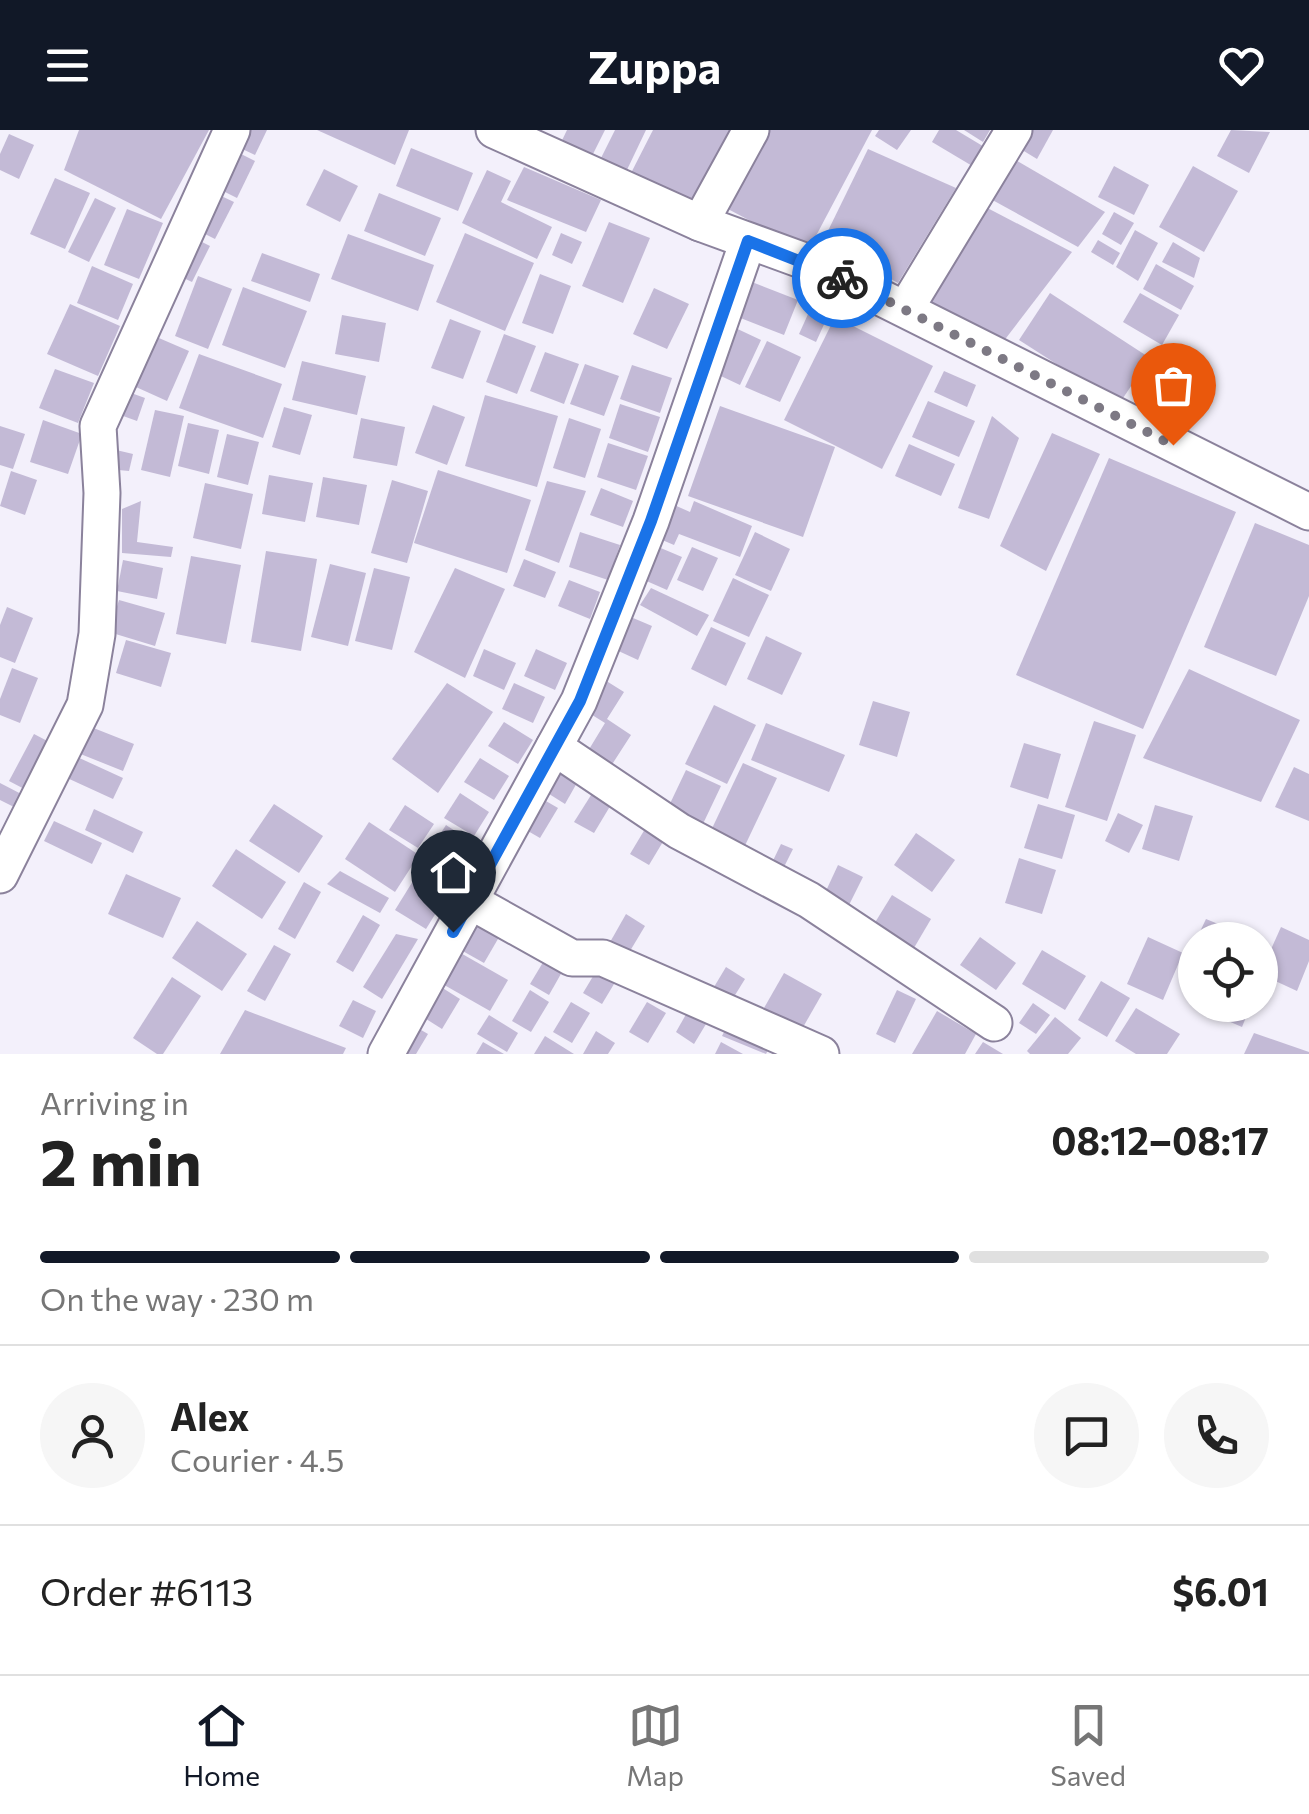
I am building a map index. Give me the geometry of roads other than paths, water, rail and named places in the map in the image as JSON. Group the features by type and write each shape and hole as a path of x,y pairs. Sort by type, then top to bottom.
{"street":[{"path":"0,875 85,705 97,634 102,493 98,426 232,130"},
{"path":"494,130 700,223 818,266 1309,512"},
{"path":"700,223 750,130"},
{"path":"906,308 1014,130"},
{"path":"386,1054 580,701 651,521 748,241"},
{"path":"554,747 679,831 808,900 994,1023"},
{"path":"470,901 572,958 603,958 821,1054"}]}
